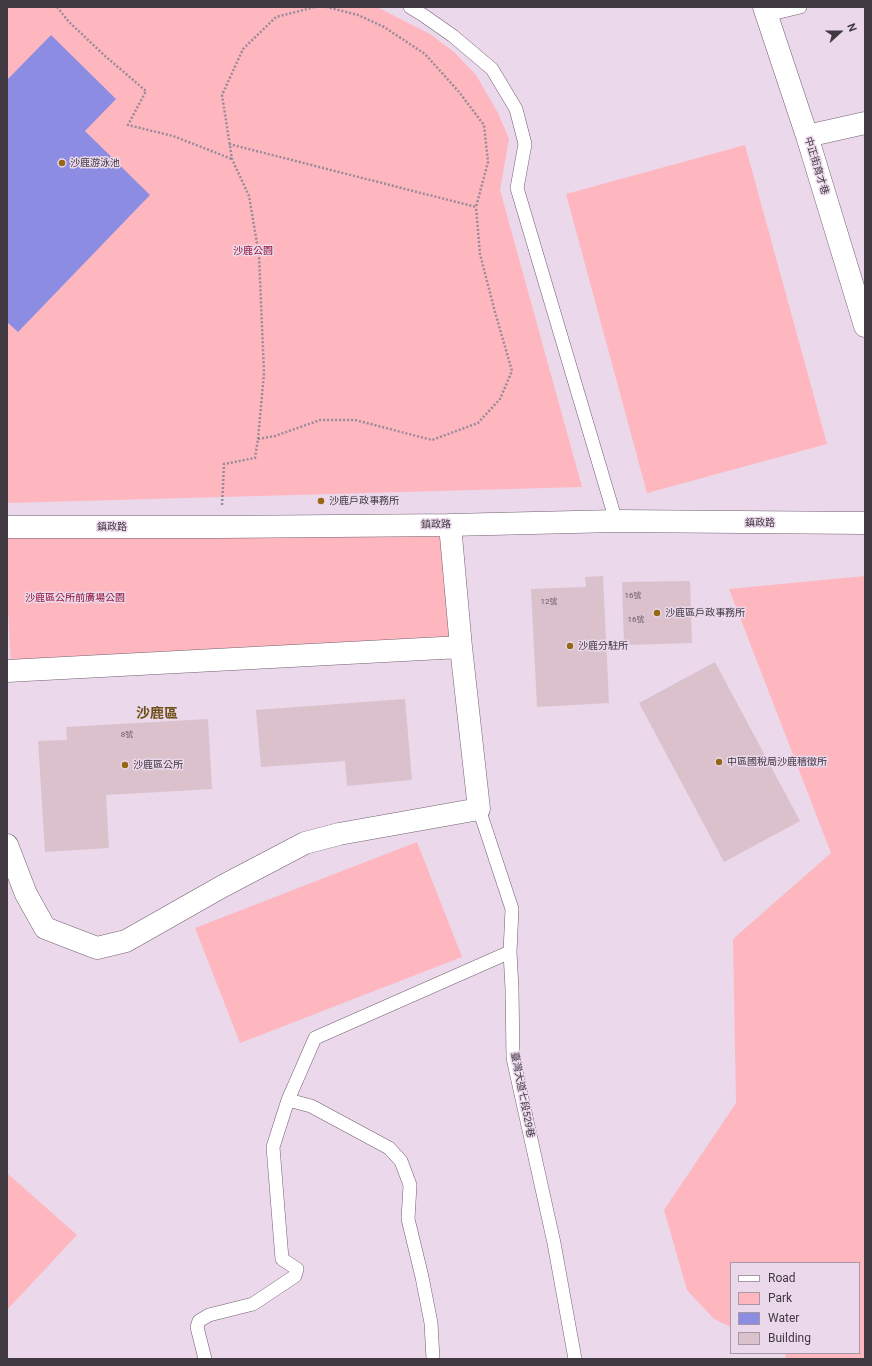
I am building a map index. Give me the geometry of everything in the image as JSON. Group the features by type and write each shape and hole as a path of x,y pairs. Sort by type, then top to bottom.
{"street":[{"name":"中正街育才巷","path":"766,11 807,136 865,326"},
{"path":"807,136 865,123"},
{"name":"鎮政路","path":"7,527 450,525 616,521 865,523"},
{"path":"7,845 26,894 45,928 97,948 126,941 223,886 305,843 339,834 479,808 461,647 450,525"},
{"path":"7,671 461,647"}],"lane":[{"path":"410,7 453,36 492,69 516,109 525,144 517,188 616,521"},
{"path":"766,11 800,7"},
{"name":"臺灣大道七段529巷","path":"479,808 512,909 510,952 512,989 512,1058 554,1242 575,1359"},
{"path":"205,1359 197,1327 198,1321 209,1314 253,1304 295,1276 297,1268 282,1260 273,1147 288,1100 315,1038 510,952"},
{"path":"288,1100 311,1106 390,1148 401,1161 410,1185 408,1219 430,1315 433,1359"}],"path":[{"path":"57,7 69,22 146,91 128,126 173,136 232,159"},
{"path":"220,527 224,464 255,458 264,373 259,255 250,196 232,159 222,95 243,49 276,17 314,7"},
{"path":"258,439 275,436 320,420 355,420 432,440 478,423 500,400 512,371 480,254 476,207 488,162 484,125 459,92 425,54 384,27 358,15 327,7"},
{"path":"229,144 476,207"}],"green space":[{"name":"沙鹿公園","path":"7,7 377,7 430,34 454,52 476,75 498,113 509,139 500,190 582,487 7,503"},
{"path":"745,145 827,444 647,493 566,194"},
{"name":"沙鹿區公所前廣場公園","path":"443,531 453,640 11,663 7,596 7,536"},
{"path":"865,576 865,1359 786,1359 785,1354 860,1354 860,1262 730,1262 730,1327 714,1319 687,1290 664,1210 736,1103 733,939 831,853 729,589"},
{"path":"417,842 462,957 240,1043 195,928"},
{"path":"7,1173 77,1235 7,1310"}],"water":[{"name":"沙鹿游泳池","path":"51,35 116,99 85,131 150,195 18,332 7,322 7,80"}],"building":[{"name":"沙鹿分駐所","path":"603,576 609,703 537,707 531,589 586,587 585,577"},
{"name":"沙鹿區戶政事務所","path":"690,581 692,643 624,645 622,582"},
{"name":"中區國稅局沙鹿稽徵所","path":"715,662 800,821 724,862 639,703"},
{"path":"405,699 412,780 347,786 345,761 261,767 256,710"},
{"name":"沙鹿區公所","path":"208,719 212,789 106,795 109,848 45,852 38,741 67,740 66,727"}],"place":[{"name":"沙鹿游泳池","path":"62,163"},
{"name":"沙鹿戶政事務所","path":"321,501"},
{"name":"沙鹿區戶政事務所","path":"657,613"},
{"name":"沙鹿分駐所","path":"570,646"},
{"name":"中區國稅局沙鹿稽徵所","path":"719,762"},
{"name":"沙鹿區公所","path":"125,765"}],"district":[{"name":"沙鹿區","path":"157,714"}]}
